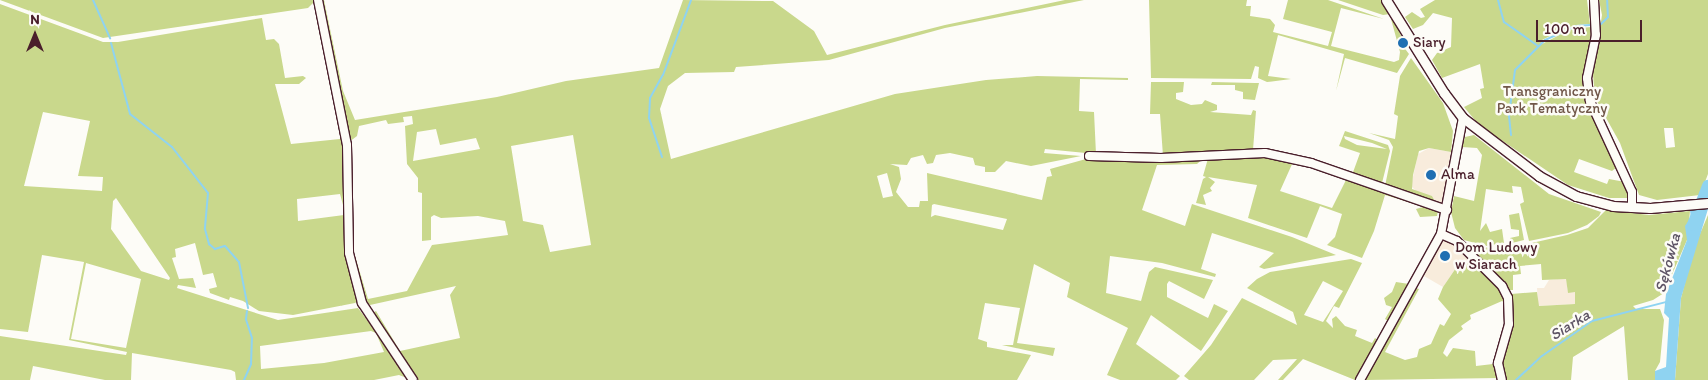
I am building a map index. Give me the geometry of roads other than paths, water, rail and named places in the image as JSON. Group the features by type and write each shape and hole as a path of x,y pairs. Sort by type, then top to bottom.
{"main road":[{"path":"1386,0 1444,93 1463,118 1491,143 1558,188 1594,202 1632,208 1668,208 1708,203"}],"street":[{"path":"318,0 347,145 349,253 362,303 413,380"},
{"path":"1594,0 1596,35 1587,78 1590,101 1630,186 1632,208"},
{"path":"1360,380 1441,234 1463,118"},
{"path":"1089,156 1161,158 1260,152 1311,163 1447,210"},
{"path":"1441,234 1457,241 1502,286 1508,298 1509,324 1499,353 1501,377"}],"water":[{"path":"1708,209 1681,298 1675,380 1655,380 1655,371 1666,367 1669,318 1664,313 1666,294 1687,240 1685,226 1691,217 1690,211"}],"waterway":[{"path":"93,0 110,38"},
{"path":"662,157 649,118 650,98 663,75 691,0"},
{"path":"1498,0 1504,22 1538,46"},
{"path":"1601,24 1608,17 1607,0"},
{"path":"1511,135 1509,115 1515,70 1545,40 1576,26 1590,25"},
{"path":"111,43 130,114 172,147 208,193 205,229 209,244 215,249 225,246 239,262 248,308"},
{"name":"Sękówka","path":"1693,225 1708,186"},
{"name":"Siarka","path":"1516,380 1542,356 1592,321 1666,302"},
{"path":"244,380 251,364 252,338 246,319 247,311"}],"place":[{"name":"Siary","path":"1403,43"},
{"name":"Alma","path":"1431,175"},
{"name":"Dom Ludowy w Siarach","path":"1445,256"}],"park label":[{"name":"Transgraniczny Park Tematyczny","path":"1552,100"}]}
